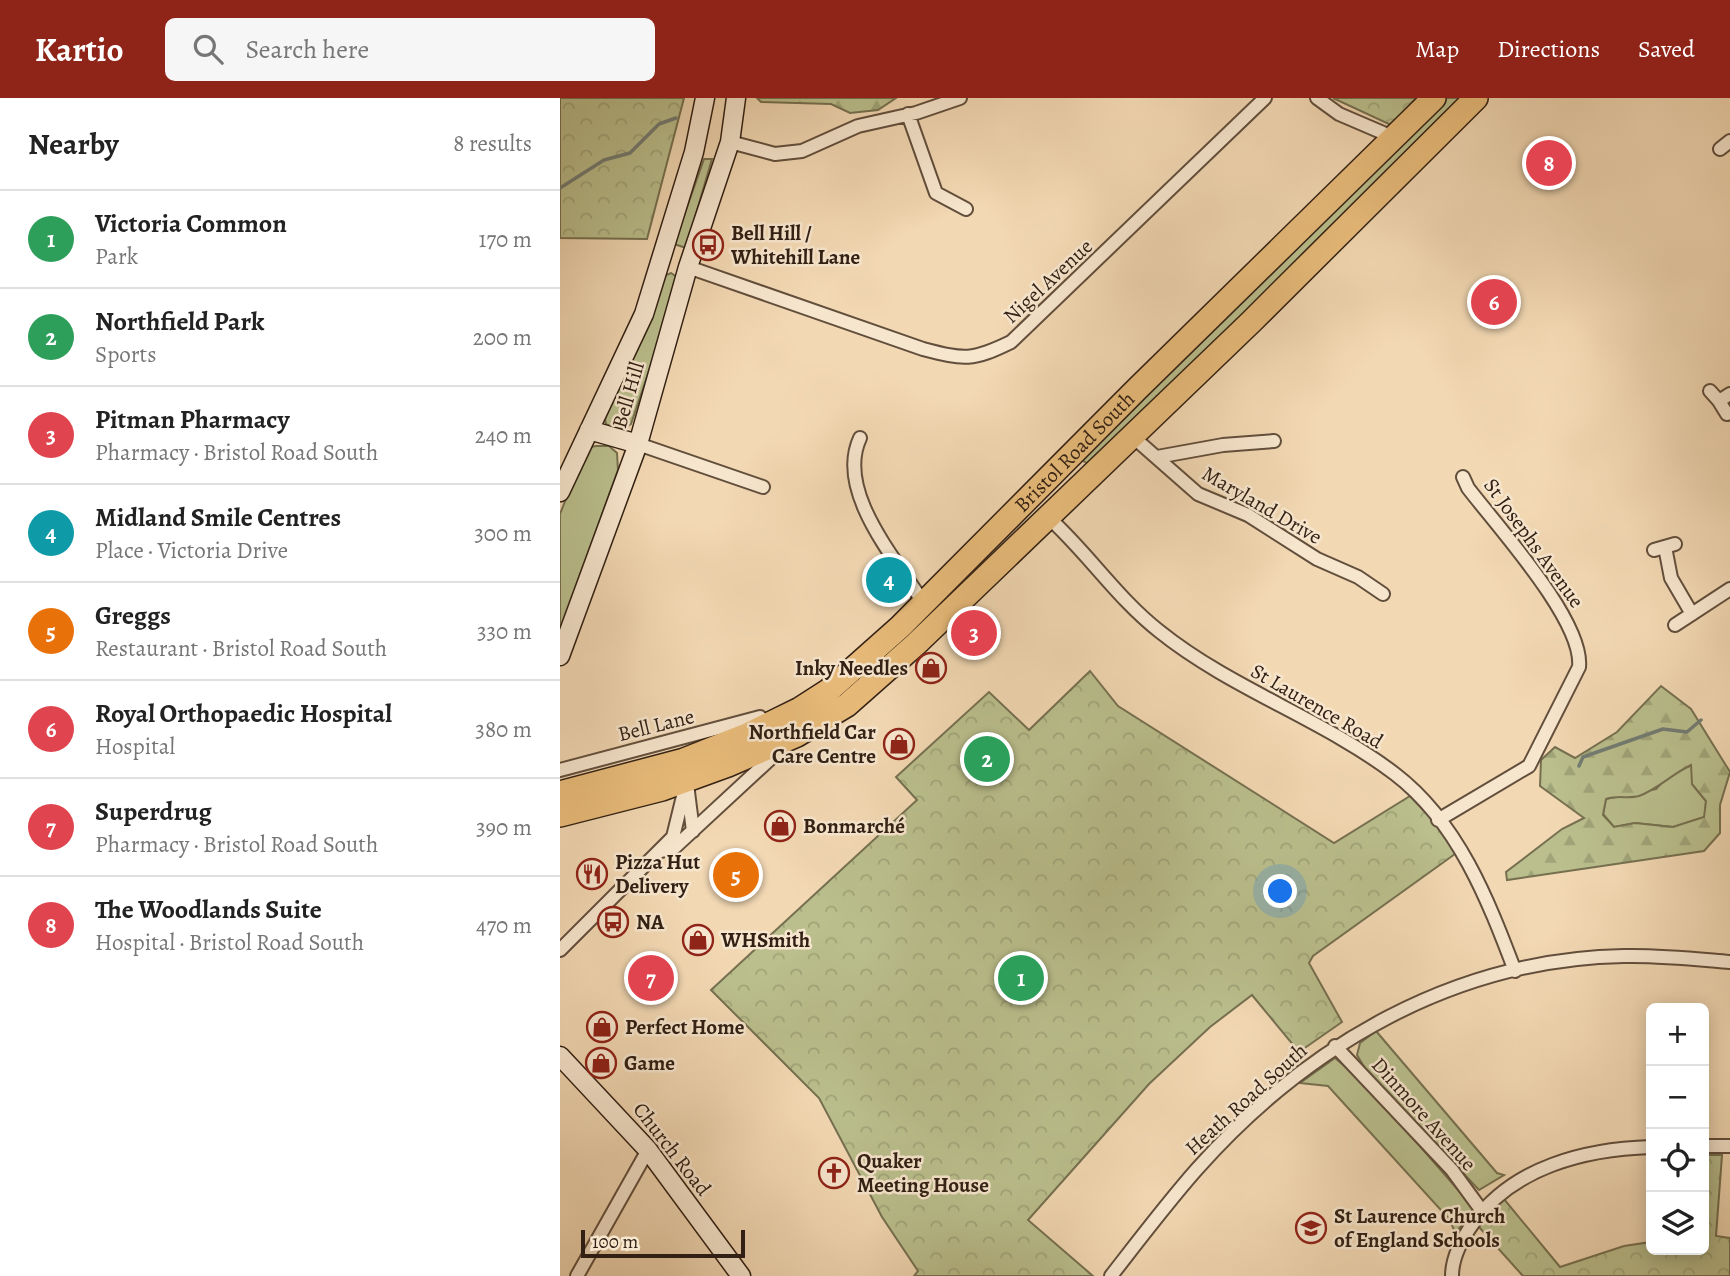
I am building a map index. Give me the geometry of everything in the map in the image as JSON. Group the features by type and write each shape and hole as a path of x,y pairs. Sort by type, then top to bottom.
{"highway":[{"name":"Bristol Road South","path":"685,770 800,709 828,691 924,604 1072,454 1434,98"},
{"name":"Bristol Road South","path":"685,770 797,735 863,692 1098,470 1476,98"},
{"path":"1072,454 1077,467 1098,470"},
{"path":"1030,497 1048,517"},
{"path":"560,793 685,770"},
{"path":"560,815 685,770"}],"main road":[{"name":"Bell Hill","path":"560,492 644,314 659,257 676,218 699,133 705,98"},
{"name":"Bell Hill","path":"560,656 638,444 688,267 730,142 736,98"},
{"path":"699,133 730,142"},
{"path":"659,257 688,267"},
{"path":"589,430 638,444"},
{"name":"Church Road","path":"560,1056 648,1150 741,1276"}],"street":[{"path":"730,142 775,154 803,151 858,126 960,98"},
{"name":"Nigel Avenue","path":"688,267 923,349 955,358 979,357 1011,342 1265,98"},
{"path":"1317,98 1339,114 1395,138"},
{"path":"908,114 936,193 966,209"},
{"path":"1710,391 1727,414"},
{"path":"1719,401 1730,394"},
{"name":"Maryland Drive","path":"1132,436 1198,494 1248,515 1317,559 1358,577 1382,594"},
{"path":"860,438 848,448 858,491 884,546 924,604"},
{"path":"1157,457 1223,445 1274,441"},
{"path":"638,444 763,487"},
{"name":"St Josephs Avenue","path":"1438,820 1528,766 1579,667 1580,654 1561,609 1468,488 1463,477"},
{"name":"St Laurence Road","path":"1048,517 1157,630 1245,688 1395,774 1438,820 1465,856 1515,971"},
{"path":"1665,547 1671,578 1692,614"},
{"path":"1675,625 1730,589"},
{"name":"Bell Lane","path":"560,770 760,717"},
{"name":"Bristol Road South","path":"661,851 675,847 797,735"},
{"path":"685,770 693,831"},
{"name":"Bristol Road South","path":"560,950 673,837 685,770"},
{"name":"Heath Road South","path":"1111,1276 1197,1169 1294,1077 1335,1046 1419,1000 1515,971 1623,956 1730,962"},
{"name":"Dinmore Avenue","path":"1335,1046 1452,1171 1482,1211"},
{"path":"1709,1146 1730,1146"},
{"path":"1452,1276 1452,1267 1464,1235 1488,1202 1522,1177 1555,1163 1646,1148"},
{"path":"577,1276 648,1150"}],"green space":[{"path":"560,98 684,98 647,239 560,238"},
{"path":"757,98 896,98 878,110 850,113 831,104 761,102"},
{"path":"1333,98 1416,98 1391,125"},
{"path":"1446,98 1468,98 1090,465 1080,459"},
{"path":"704,159 712,159 686,248 674,244"},
{"path":"671,273 680,279 631,424 622,428 612,427 606,424 604,414 666,275"},
{"path":"609,446 617,453 618,470 560,631 560,514 586,448"},
{"path":"1090,671 1118,706 1334,843 1410,796 1442,830 1455,854 1313,956 1309,963 1342,1022 1299,1052 1252,995 1210,1027 1149,1084 1028,1220 1093,1276 914,1276 918,1271 882,1217 819,1098 711,990 917,800 896,777 989,692 1029,730"},
{"path":"1661,686 1691,709 1730,772 1720,805 1720,833 1704,851 1507,880 1506,872 1562,829 1584,818 1540,786 1541,760 1555,747 1575,758 1617,732","holes":["1691,765 1692,784 1706,801 1704,817 1673,827 1635,823 1614,827 1603,815 1606,799 1639,796"]},
{"path":"1692,765 1692,784 1706,801 1705,817 1673,827 1635,823 1614,827 1603,814 1606,799 1656,789 1669,775"},
{"path":"1376,1031 1497,1173 1504,1175 1479,1190 1366,1070 1357,1055 1360,1043"},
{"path":"1335,1058 1364,1082 1473,1207 1471,1215 1455,1233 1450,1220 1328,1086 1300,1083"},
{"path":"1709,1155 1722,1155 1716,1236 1730,1238 1730,1276 1523,1276 1478,1226 1504,1199 1560,1267 1624,1246 1646,1243 1646,1255 1709,1255"}],"waterway":[{"path":"560,188 604,160 630,153 659,124 676,118"},
{"path":"1579,766 1583,757 1663,729 1687,732 1701,720"}],"place":[{"name":"The Woodlands Suite","path":"1549,163"},
{"name":"Bell Hill / Whitehill Lane","path":"708,245"},
{"name":"Royal Orthopaedic Hospital","path":"1494,302"},
{"name":"Midland Smile Centres","path":"889,580"},
{"name":"Pitman Pharmacy","path":"974,633"},
{"name":"Inky Needles","path":"931,668"},
{"name":"Northfield Car Care Centre","path":"899,744"},
{"name":"Northfield Park","path":"987,759"},
{"name":"Bonmarché","path":"780,826"},
{"name":"Pizza Hut Delivery","path":"592,874"},
{"name":"Greggs","path":"736,875"},
{"name":"NA","path":"613,922"},
{"name":"WHSmith","path":"698,940"},
{"name":"Superdrug","path":"651,978"},
{"name":"Victoria Common","path":"1021,978"},
{"name":"Perfect Home","path":"602,1027"},
{"name":"Game","path":"601,1063"},
{"name":"Quaker Meeting House","path":"834,1173"},
{"name":"St Laurence Church of England Schools","path":"1311,1228"}]}
